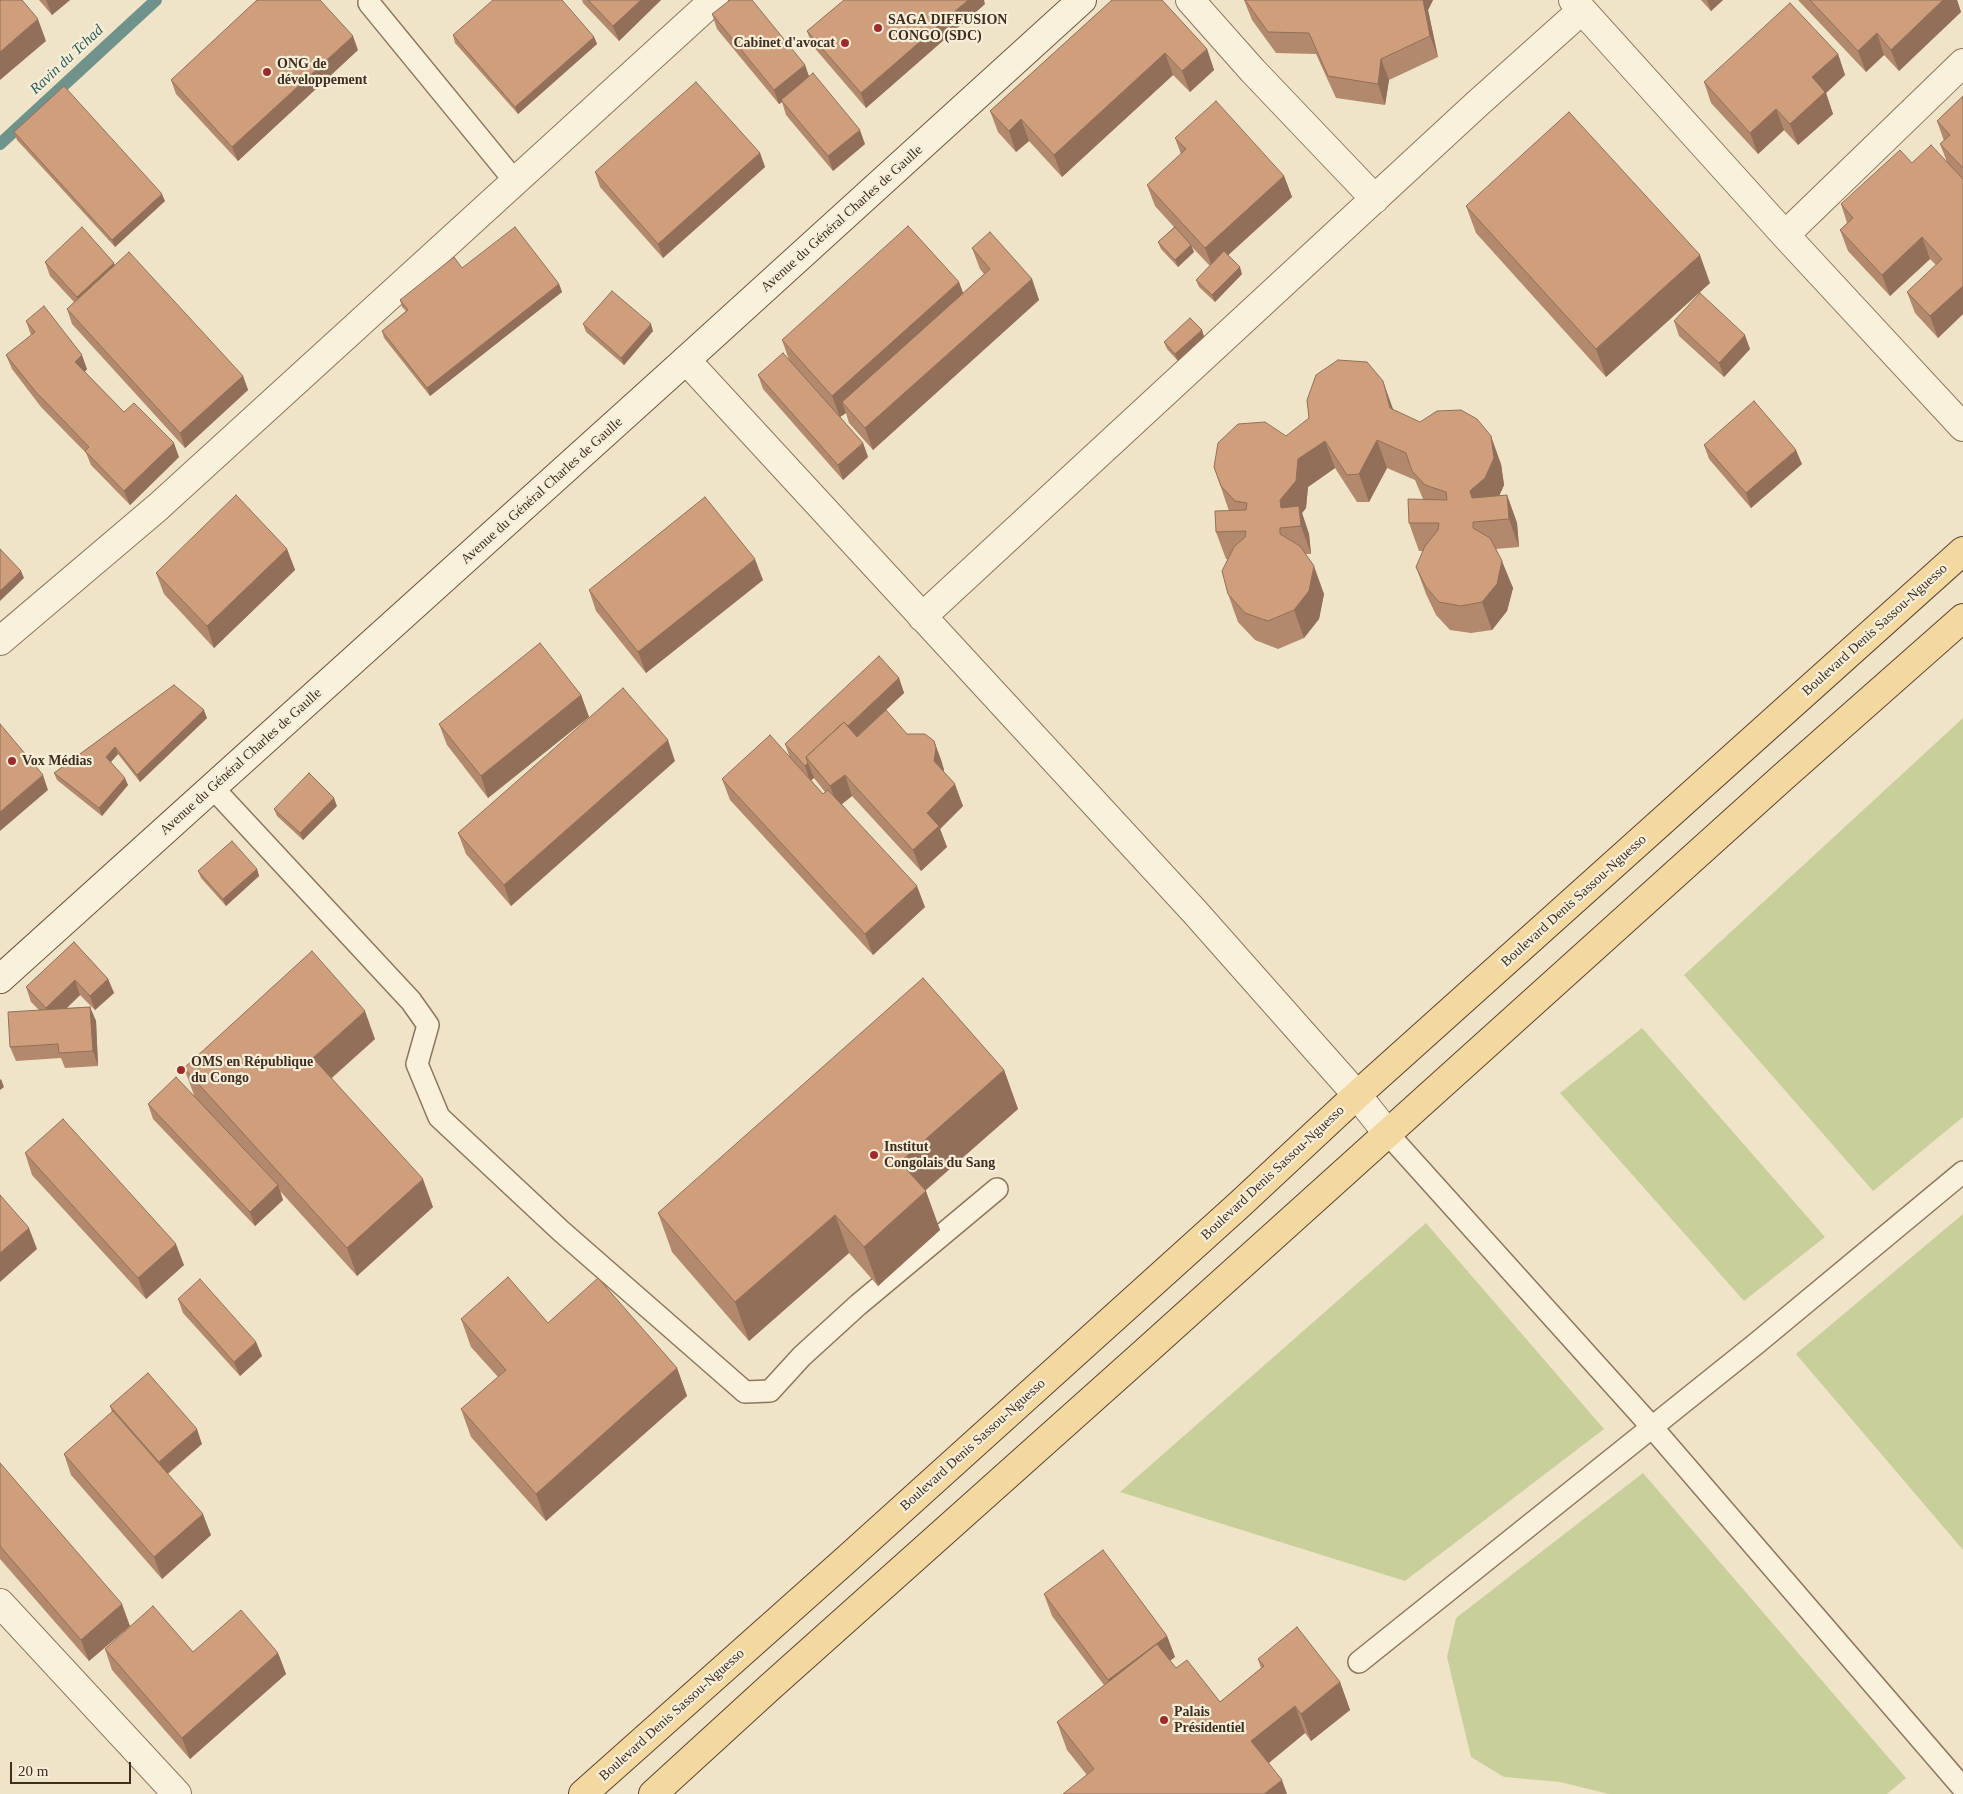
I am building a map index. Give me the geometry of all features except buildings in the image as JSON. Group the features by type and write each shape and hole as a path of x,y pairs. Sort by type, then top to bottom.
{"main road":[{"name":"Boulevard Denis Sassou-Nguesso","path":"583,1794 1240,1205 1357,1095 1963,551"},
{"path":"653,1794 768,1688 1388,1134 1783,777 1963,618"}],"street":[{"path":"0,641 158,507 514,180 714,0"},
{"name":"Avenue du Général Charles de Gaulle","path":"0,979 1082,0"},
{"path":"1190,0 1253,71 1375,199"},
{"path":"922,617 1375,199 1578,5 1785,235 1963,427"},
{"path":"1785,235 1963,63"},
{"path":"686,360 1194,910 1357,1095 1388,1134"},
{"path":"0,1603 177,1794"}],"lane":[{"path":"369,3 514,180"},
{"path":"213,788 411,1000 428,1024 417,1064 439,1117 561,1231 745,1392 770,1392 802,1356 858,1305 996,1189"},
{"path":"1388,1134 1651,1426 1963,1788"},
{"path":"1359,1662 1757,1342 1963,1172"}],"green space":[{"path":"1963,718 1963,1117 1873,1191 1684,975"},
{"path":"1642,1028 1825,1237 1744,1301 1560,1093"},
{"path":"1963,1214 1963,1550 1796,1354"},
{"path":"1426,1223 1604,1429 1405,1581 1120,1492"},
{"path":"1643,1473 1906,1778 1887,1794 1609,1794 1560,1782 1504,1777 1471,1757 1447,1657 1456,1618"}],"waterway":[{"name":"Ravin du Tchad","path":"0,144 156,0"}],"place":[{"name":"SAGA DIFFUSION CONGO (SDC)","path":"878,28"},
{"name":"Cabinet d'avocat","path":"845,43"},
{"name":"ONG de développement","path":"267,72"},
{"name":"Vox Médias","path":"12,761"},
{"name":"OMS en République du Congo","path":"181,1070"},
{"name":"Institut Congolais du Sang","path":"874,1155"},
{"name":"Palais Présidentiel","path":"1164,1720"}]}
